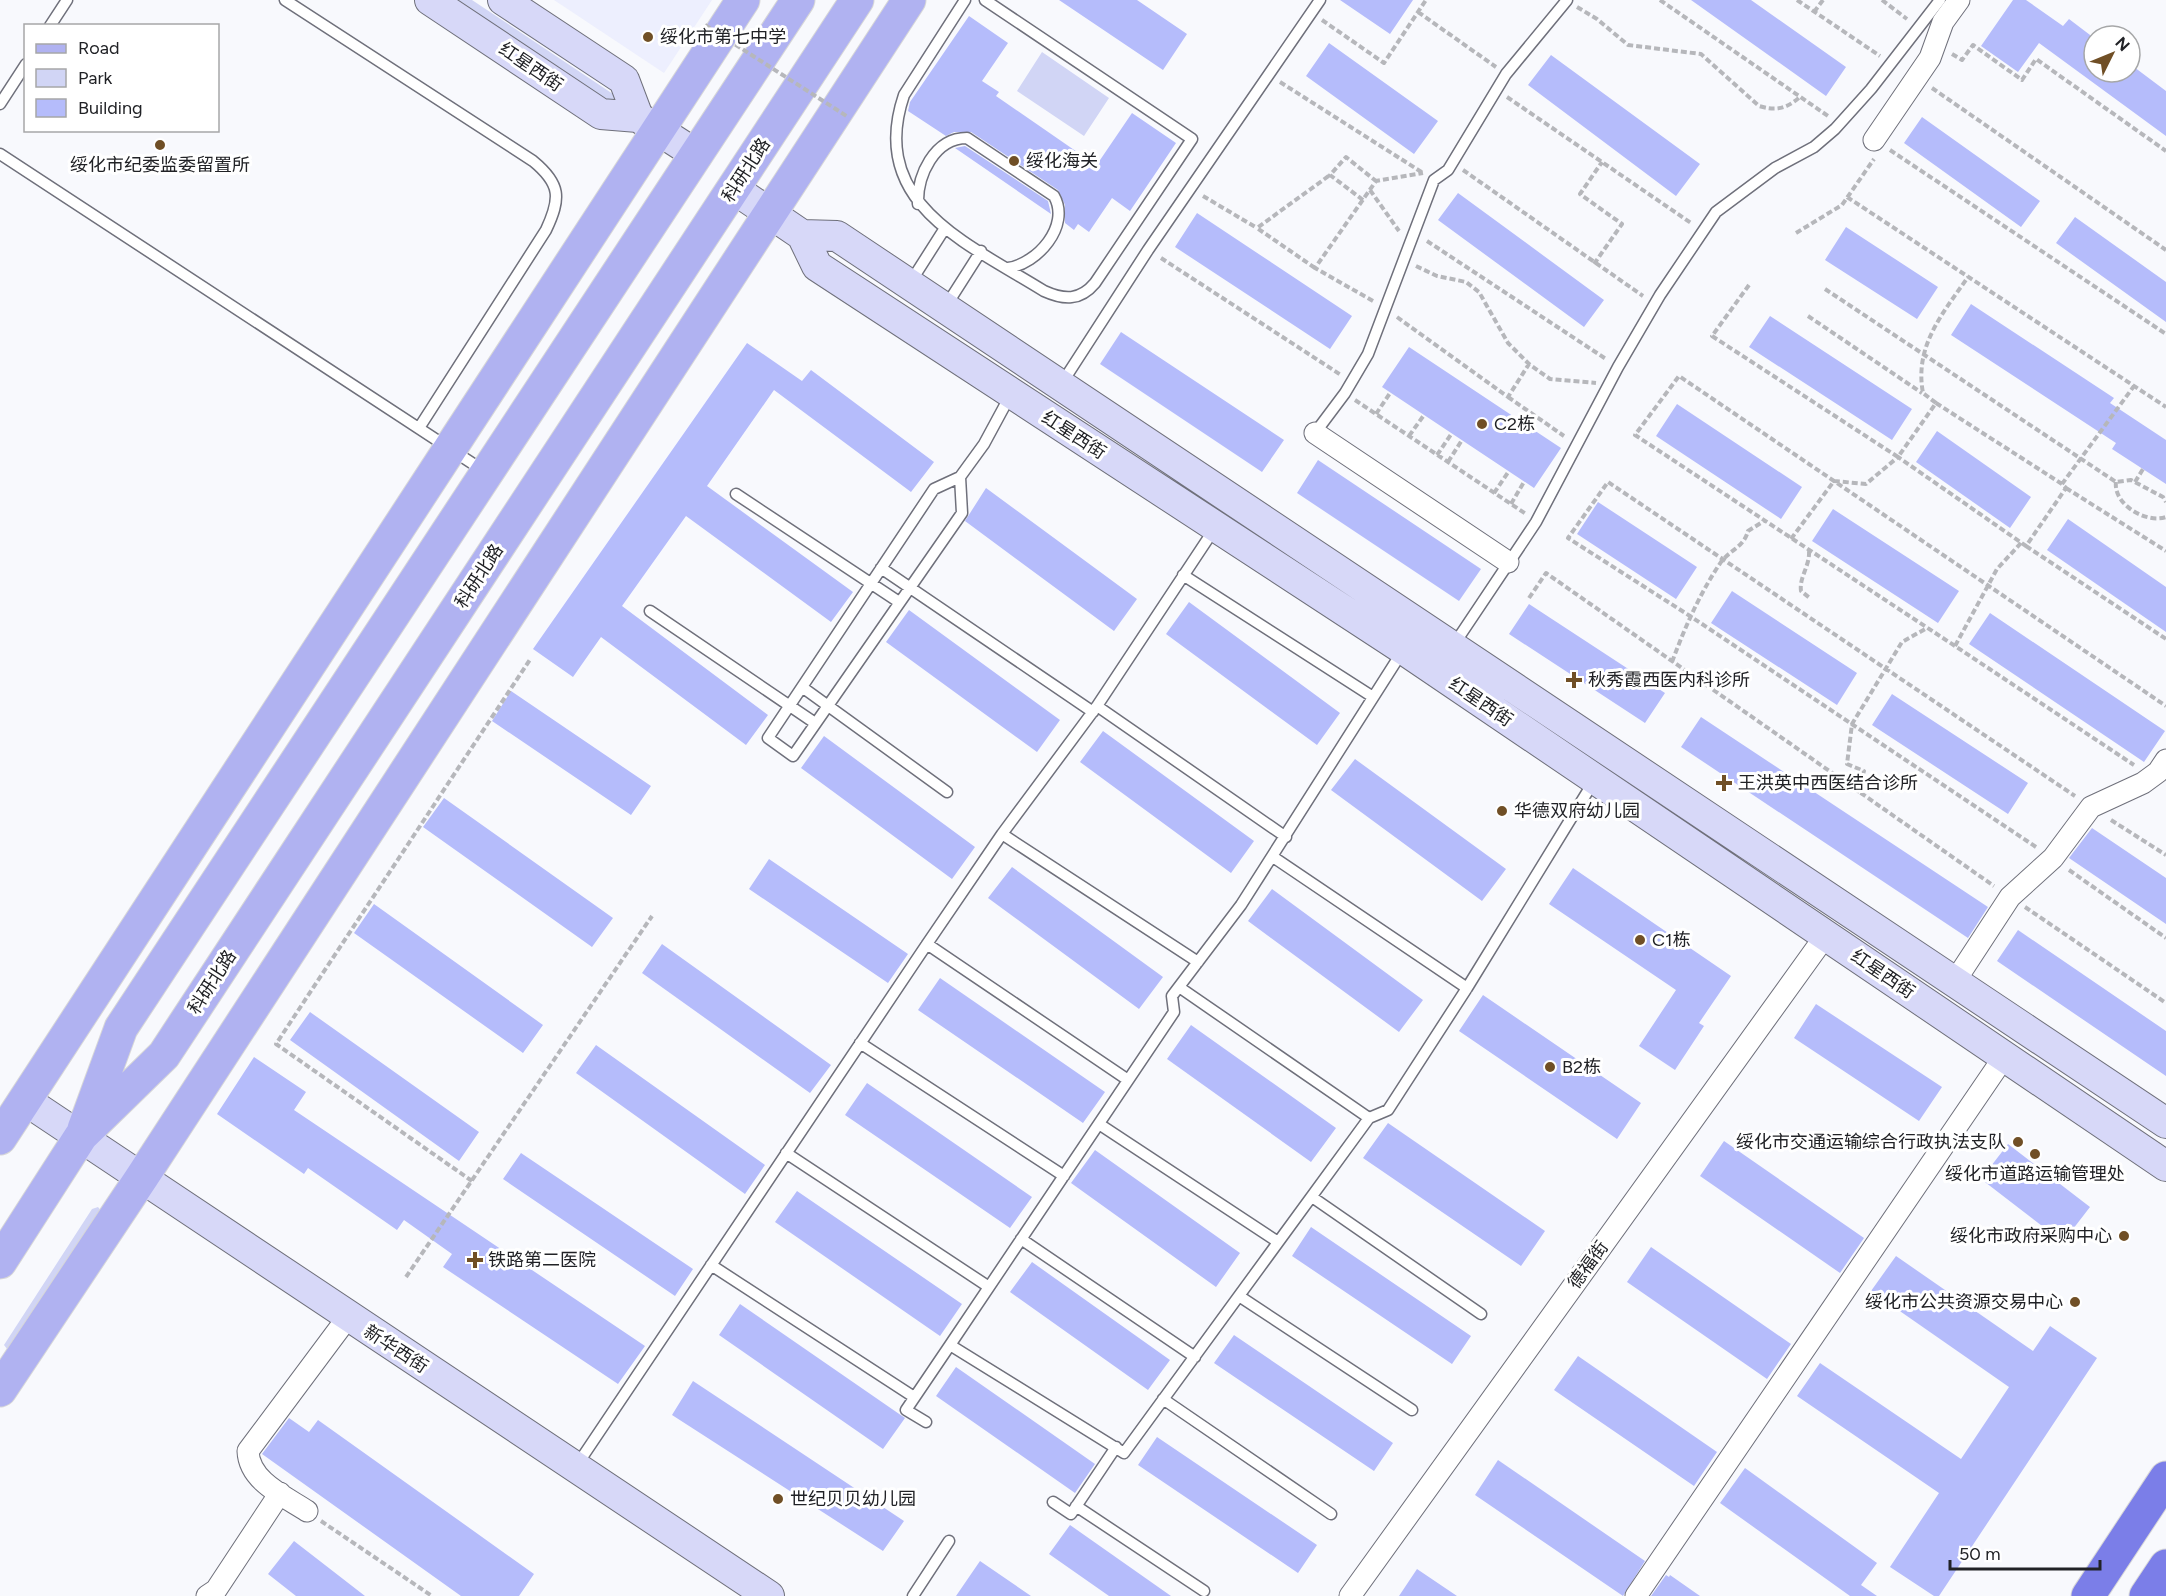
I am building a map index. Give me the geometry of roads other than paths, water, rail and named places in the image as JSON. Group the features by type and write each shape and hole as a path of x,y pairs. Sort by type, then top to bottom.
{"highway":[{"path":"2088,1596 2166,1478"},
{"path":"2146,1596 2166,1566"}],"main road":[{"name":"红星西街","path":"430,0 601,114 648,124 697,156"},
{"path":"503,0 624,80 648,124"},
{"path":"0,1138 450,449 648,124 743,0"},
{"name":"科研北路","path":"0,1262 81,1136 121,1028 798,0"},
{"name":"科研北路","path":"81,1136 164,1056 857,0"},
{"path":"0,1390 142,1177 909,0"},
{"name":"红星西街","path":"734,189 802,235 817,266 1414,656 2166,1167"},
{"name":"红星西街","path":"802,235 837,236 2166,1123"},
{"path":"1011,394 1029,365"},
{"path":"1414,656 1447,642"},
{"path":"1826,935 1844,907"},
{"name":"新华西街","path":"25,1100 769,1596"}],"street":[{"path":"1879,143 1930,58 1927,34 1943,22 1959,0"},
{"path":"1315,433 1508,562"},
{"path":"1955,981 2010,897 2053,858 2091,807 2152,776 2166,760"},
{"name":"德福街","path":"1350,1596 1826,935"},
{"path":"1636,1596 2004,1057"},
{"path":"307,1511 255,1475 248,1464 248,1451 348,1317"},
{"path":"207,1596 216,1590 280,1494"}],"lane":[{"path":"51,24 67,0"},
{"path":"285,0 533,161 555,186 557,203 546,230 419,428"},
{"path":"965,0 903,95 899,109 899,160 910,193 918,204 945,228 1057,297 1068,298 1088,291 1192,139 985,0"},
{"path":"1060,386 1148,250 1320,0"},
{"path":"1447,642 1536,522 1618,367 1655,304 1716,212 1775,168 1814,147 1839,124 1891,64 1927,34 1940,0"},
{"path":"1315,433 1368,354 1434,180 1448,170 1506,74 1566,1"},
{"path":"0,104 24,67"},
{"path":"918,204 920,183 928,163 941,147 961,138 967,138 1054,196 1059,205 1059,213 1054,232 1048,242 1023,264 1008,268"},
{"path":"0,154 488,473"},
{"path":"909,284 945,228"},
{"path":"945,308 981,251"},
{"path":"960,477 962,513 793,756 768,738 934,489 960,477 984,444 1011,394"},
{"path":"736,494 899,602"},
{"path":"575,1467 1002,834 1095,709 1216,528"},
{"path":"881,568 1286,837"},
{"path":"1183,575 1373,697"},
{"path":"650,611 815,723"},
{"path":"926,1422 906,1410 914,1397 1174,1012 1172,996 1273,857 1373,697 1414,656"},
{"path":"802,687 829,704 947,792"},
{"path":"950,1345 1124,1453 1369,1118 1388,1110 1467,988 1595,779"},
{"path":"1002,834 1198,962"},
{"path":"1273,857 1467,988"},
{"path":"927,944 1128,1080"},
{"path":"1179,987 1369,1118"},
{"path":"860,1043 1064,1176"},
{"path":"1099,1124 1278,1242"},
{"path":"786,1153 989,1287"},
{"path":"1312,1197 1481,1314"},
{"path":"1021,1239 1195,1357"},
{"path":"711,1265 914,1397"},
{"path":"1239,1296 1412,1410"},
{"path":"1163,1399 1331,1514"},
{"path":"1053,1502 1071,1514 1116,1447"},
{"path":"1076,1506 1204,1591"},
{"path":"913,1596 949,1541"}],"place":[{"name":"绥化市第七中学","path":"648,37"},
{"name":"绥化市纪委监委留置所","path":"160,145"},
{"name":"绥化海关","path":"1014,161"},
{"name":"C2栋","path":"1482,424"},
{"name":"秋秀霞西医内科诊所","path":"1574,680"},
{"name":"王洪英中西医结合诊所","path":"1724,783"},
{"name":"华德双府幼儿园","path":"1502,811"},
{"name":"C1栋","path":"1640,940"},
{"name":"B2栋","path":"1550,1067"},
{"name":"绥化市交通运输综合行政执法支队","path":"2018,1142"},
{"name":"绥化市道路运输管理处","path":"2035,1154"},
{"name":"绥化市政府采购中心","path":"2124,1236"},
{"name":"铁路第二医院","path":"475,1260"},
{"name":"绥化市公共资源交易中心","path":"2075,1302"},
{"name":"世纪贝贝幼儿园","path":"778,1499"}]}
